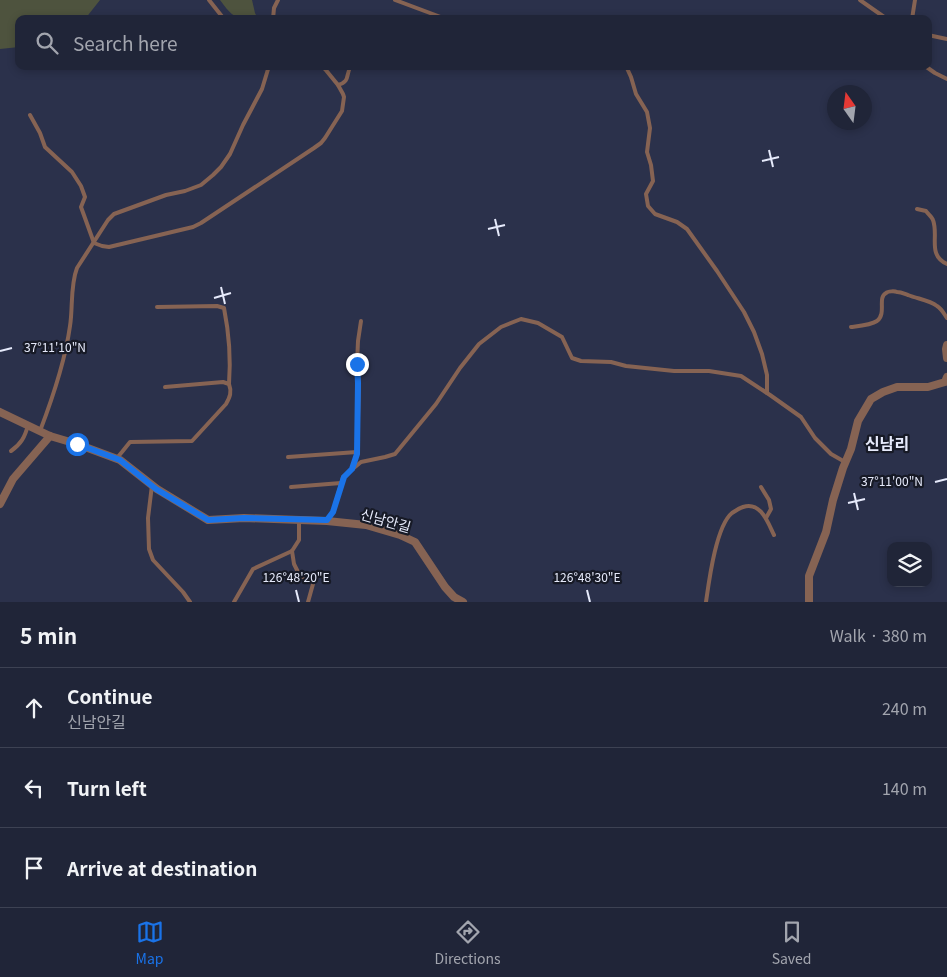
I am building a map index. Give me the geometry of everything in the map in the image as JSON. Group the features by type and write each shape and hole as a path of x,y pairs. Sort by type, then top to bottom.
{"street":[{"path":"947,345 947,358"},
{"path":"809,602 809,576 826,532 833,500 851,449 858,421 871,400 883,392 897,386 928,387 945,382 947,377"},
{"name":"신남안길","path":"0,412 50,436 120,460 152,485 208,520 244,518 327,520 366,525 400,535 415,542 445,587 454,598 463,602"},
{"path":"0,504 13,479 50,436"}],"lane":[{"path":"208,0 221,15"},
{"path":"273,15 278,0"},
{"path":"395,0 435,15"},
{"path":"860,0 881,15"},
{"path":"912,15 914,0"},
{"path":"932,36 947,39"},
{"path":"40,431 53,396 65,353 76,272 94,242 108,220 117,212 201,185 217,171 230,154 262,89 268,70"},
{"path":"30,115 45,147 72,172 81,186 84,197 82,207 94,242 106,248 193,227 202,223 321,143 342,111 344,97 327,70"},
{"path":"338,85 346,81 349,70"},
{"path":"628,70 636,94 646,112 650,128 647,152 653,181 646,194 648,206 655,214 677,222 687,229 744,312 762,354 767,375 767,393"},
{"path":"931,70 947,79"},
{"path":"917,209 926,211 933,221 936,254 947,264"},
{"path":"851,327 863,326 877,321 882,315 883,296 891,292 898,292 934,304 940,308 947,318"},
{"path":"116,459 130,442 192,441 230,398 229,344 224,308 217,306 158,307"},
{"path":"327,520 333,512 344,477 361,462 386,458 395,454 436,404 479,344 502,327 521,319 538,323 562,337 572,358 581,361 611,362 626,366 674,371 709,371 741,376 801,417 815,438 831,454 845,462"},
{"path":"352,469 357,452 357,364 361,321"},
{"path":"165,387 223,382 229,384"},
{"path":"12,452 25,437 28,425"},
{"path":"288,457 357,452"},
{"path":"291,486 342,483"},
{"path":"152,485 148,518 149,549 153,560 190,602"},
{"path":"761,487 769,500 771,509 766,518"},
{"path":"706,602 714,555 724,526 732,513 742,507 750,506 757,508 766,518 774,535"},
{"path":"234,602 253,569 292,552 299,540 299,520"},
{"path":"292,552 294,564 300,576 310,579 313,584 308,602"}],"green space":[{"path":"0,0 100,0 88,15 15,15 15,47 0,49"},
{"path":"220,0 252,0 256,15 234,15 228,11"}],"district":[{"name":"신남리","path":"887,443"}],"route":[{"path":"77,444 120,460 156,489 208,520 244,518 327,520 333,512 344,477 352,469 357,454 357,364"}]}
